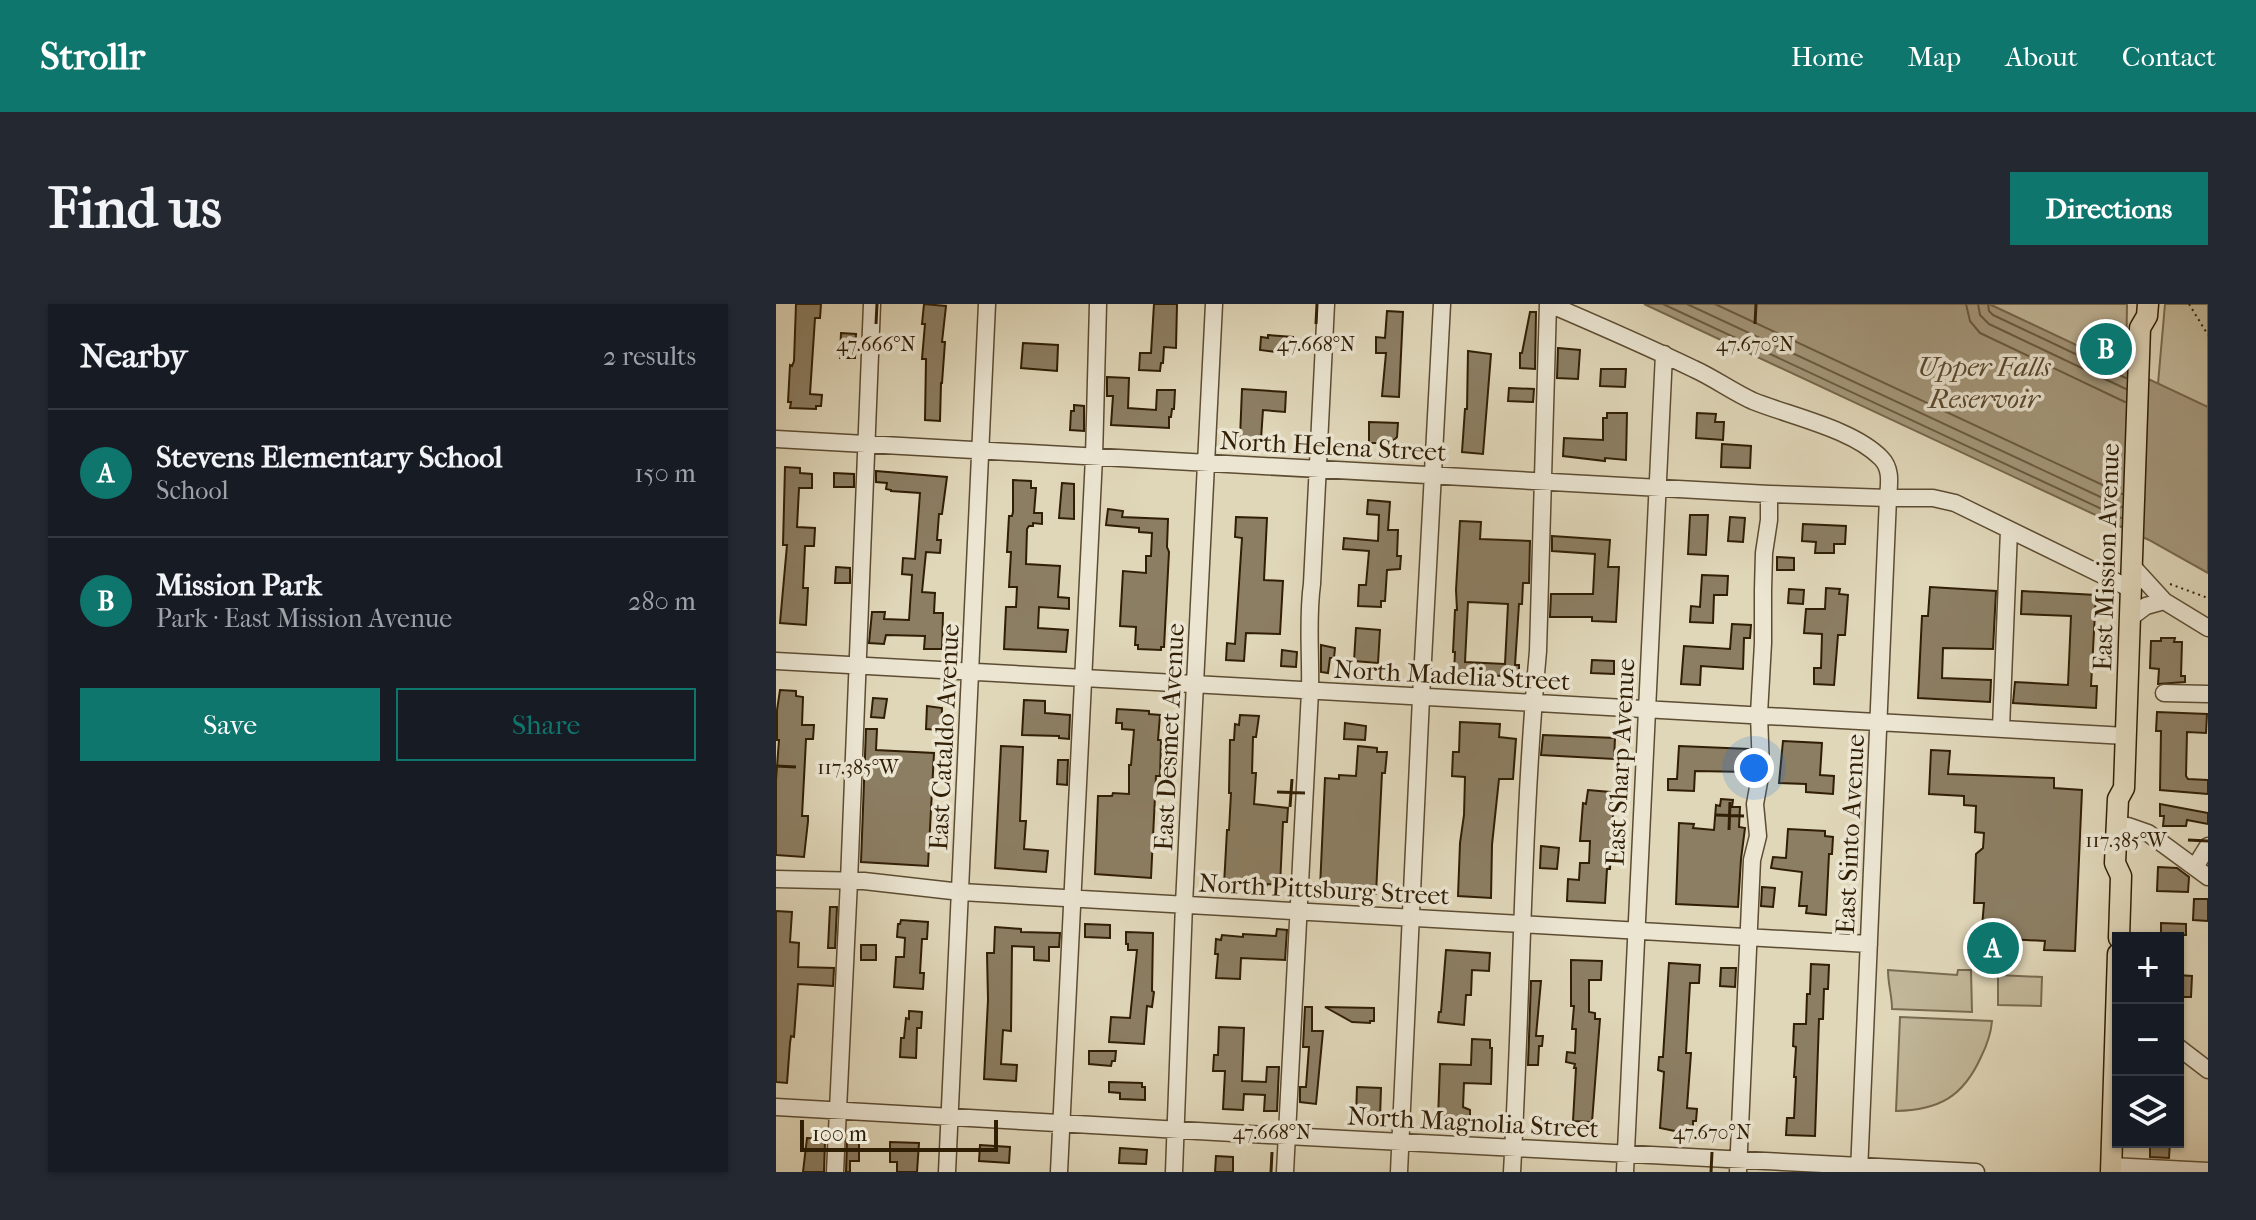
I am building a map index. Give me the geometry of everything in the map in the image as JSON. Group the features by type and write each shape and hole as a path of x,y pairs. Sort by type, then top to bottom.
{"main road":[{"name":"East Mission Avenue","path":"2134,304 2134,316 2140,331"},
{"name":"East Mission Avenue","path":"2121,876 2115,863 2118,799 2124,788 2140,331 2147,316 2148,304"},
{"name":"East Mission Avenue","path":"2119,932 2121,876 2127,864 2129,799 2124,788"},
{"path":"2111,1169 2114,1076"}],"street":[{"path":"835,1172 872,304"},
{"name":"East Cataldo Avenue","path":"947,1172 987,304"},
{"path":"1059,1172 1094,457 1098,304"},
{"name":"East Desmet Avenue","path":"1174,1172 1214,304"},
{"path":"1285,1172 1310,691 1309,607 1326,304"},
{"path":"1399,1172 1442,304"},
{"path":"1512,1172 1533,703 1538,651 1549,304"},
{"name":"East Sinto Avenue","path":"1549,304 1664,354 1749,399 1813,422 1868,447 1887,467 1859,1169"},
{"name":"East Sharp Avenue","path":"1625,1172 1664,354"},
{"name":"North Helena Street","path":"776,439 1769,494 1944,500 2131,589"},
{"path":"1738,1166 1752,860 1758,836 1755,804 1761,771 1759,714 1769,494"},
{"path":"2001,728 2009,530"},
{"path":"2132,563 2164,601 2208,628"},
{"path":"2130,618 2146,606 2164,601"},
{"name":"North Madelia Street","path":"776,661 2126,736"},
{"path":"2164,693 2208,694"},
{"path":"2128,826 2148,833 2202,872 2208,846"},
{"name":"North Pittsburg Street","path":"776,879 1869,944"},
{"path":"2184,1052 2208,1070"},
{"name":"North Magnolia Street","path":"776,1107 1514,1147 1626,1154 1738,1166 1976,1172"},
{"path":"2111,1169 2208,1171"}],"path":[{"path":"2189,304 2208,335"},
{"path":"2169,583 2208,598"}],"shaded area":[{"path":"1989,304 2127,304 2126,369 2121,367"},
{"path":"2165,304 2208,304 2208,407 2158,384"},
{"path":"1888,970 1957,975 1958,970 1971,970 1972,1012 1892,1009"},
{"path":"1998,975 2042,977 2041,1006 1998,1005"},
{"path":"1900,1017 1992,1021 1987,1044 1974,1071 1948,1099 1925,1108 1896,1111"}],"water":[{"name":"Upper Falls Reservoir","path":"1644,304 1989,304 2208,407 2208,573 2149,540"}],"building":[{"path":"796,304 821,304 820,318 815,318 810,394 822,395 821,406 816,406 816,409 790,408 791,402 788,402 790,365 794,361"},
{"path":"924,304 946,306 940,421 925,420 926,359 922,359"},
{"path":"1154,304 1177,304 1176,348 1164,347 1160,371 1139,370 1140,353 1151,353"},
{"path":"1387,311 1403,312 1399,397 1382,396 1386,353 1376,353 1376,337 1385,338"},
{"path":"1530,312 1536,312 1535,369 1520,368 1520,353"},
{"path":"841,333 856,334 855,358 840,358"},
{"path":"1268,335 1293,337 1292,354 1260,350 1261,337 1268,338"},
{"path":"1023,343 1058,345 1057,371 1021,368"},
{"path":"1558,348 1580,350 1578,379 1557,378"},
{"path":"1468,351 1491,354 1483,454 1462,452 1467,409"},
{"path":"1601,369 1626,369 1625,387 1600,386"},
{"path":"1107,377 1129,378 1128,408 1156,410 1157,390 1175,390 1169,428 1111,425 1113,396 1107,396"},
{"path":"1509,388 1534,389 1533,402 1508,401"},
{"path":"1242,389 1286,392 1285,412 1263,410 1261,439 1240,438"},
{"path":"1074,405 1084,406 1084,431 1070,430"},
{"path":"1607,413 1627,413 1626,460 1563,456 1564,438 1603,440 1603,418 1607,418"},
{"path":"1697,413 1716,414 1715,422 1724,422 1723,440 1696,438"},
{"path":"1369,422 1398,423 1397,437 1394,440 1384,439 1383,443 1369,443"},
{"path":"1722,444 1751,446 1750,468 1721,467"},
{"path":"785,467 800,468 800,473 812,474 812,488 799,488 797,527 815,528 814,546 805,546 803,588 808,588 806,625 780,623 787,545 783,545"},
{"path":"876,471 947,477 942,514 939,514 937,540 941,540 940,553 926,552 922,592 935,593 934,613 943,613 942,649 924,649 925,636 886,635 884,644 869,643 872,612 885,612 884,619 909,620 912,575 902,574 903,558 915,559 920,493 886,489 887,483 876,482"},
{"path":"834,473 854,474 854,487 834,487"},
{"path":"1013,480 1031,481 1031,488 1036,488 1034,513 1042,513 1042,524 1033,523 1027,529 1026,564 1060,566 1058,597 1069,598 1069,609 1039,607 1038,628 1068,630 1066,652 1004,649 1006,607 1016,607 1017,587 1009,587 1011,552 1007,552 1009,516 1013,512"},
{"path":"1062,483 1074,484 1074,519 1059,518"},
{"path":"1368,500 1390,502 1388,530 1398,530 1400,569 1387,570 1385,601 1381,601 1381,607 1358,606 1359,585 1366,585 1369,551 1343,549 1344,538 1378,541 1379,515 1367,514"},
{"path":"1108,509 1123,511 1122,517 1168,519 1164,647 1161,650 1138,649 1135,645 1136,627 1120,626 1123,571 1146,573 1146,556 1151,556 1152,533 1139,532 1139,528 1106,525"},
{"path":"1690,515 1708,515 1706,555 1688,554"},
{"path":"1236,517 1267,518 1264,580 1283,581 1280,634 1246,633 1244,661 1226,660 1227,643 1235,644 1242,538 1235,537"},
{"path":"1730,517 1745,518 1743,542 1728,541"},
{"path":"1460,521 1481,522 1480,539 1530,541 1529,583 1523,583 1522,604 1519,604 1515,665 1519,665 1519,677 1454,673","holes":["1468,602 1508,604 1505,664 1465,662"]},
{"path":"1803,524 1846,526 1845,544 1834,544 1834,553 1815,553 1816,542 1802,541"},
{"path":"1552,536 1610,540 1608,567 1619,567 1616,622 1592,621 1592,617 1550,617 1551,594 1593,594 1595,554 1552,551"},
{"path":"1777,557 1794,558 1794,570 1777,570"},
{"path":"836,567 850,568 850,583 835,583"},
{"path":"1702,575 1728,576 1727,595 1714,595 1713,623 1690,622 1691,606 1700,607"},
{"path":"1930,587 1996,591 1993,649 1943,648 1942,678 1991,680 1990,702 1918,698 1922,616 1928,616"},
{"path":"1826,588 1840,589 1839,594 1848,595 1845,635 1838,635 1834,685 1814,684 1814,668 1821,668 1822,634 1804,633 1806,609 1825,609"},
{"path":"1789,589 1804,590 1803,604 1788,603"},
{"path":"2022,591 2096,595 2091,686 2097,686 2096,708 2013,703 2015,682 2068,685 2071,616 2021,614"},
{"path":"1732,624 1751,625 1750,638 1744,638 1743,669 1701,666 1700,685 1681,684 1684,646 1730,649"},
{"path":"1356,628 1380,630 1378,663 1354,661"},
{"path":"2161,638 2175,638 2174,642 2182,642 2181,676 2185,676 2185,682 2158,684 2159,669 2150,668 2151,641 2161,641"},
{"path":"1321,645 1335,648 1328,673 1321,672"},
{"path":"1282,650 1297,652 1296,667 1281,666"},
{"path":"1592,660 1614,661 1614,674 1591,673"},
{"path":"780,690 796,691 796,696 803,697 802,725 814,725 813,739 806,739 802,816 808,816 808,821 804,857 776,855 777,710"},
{"path":"873,698 887,699 884,718 871,717"},
{"path":"1024,700 1045,701 1045,713 1070,715 1069,739 1022,735"},
{"path":"927,706 942,708 941,730 926,729"},
{"path":"1117,709 1149,711 1149,714 1160,715 1160,776 1156,776 1151,878 1095,874 1098,796 1129,794 1134,730 1122,729 1122,723 1116,723"},
{"path":"2157,712 2207,714 2206,733 2187,732 2186,776 2188,779 2208,780 2208,794 2160,790 2161,731 2156,731"},
{"path":"1240,715 1259,716 1256,737 1253,737 1252,773 1256,773 1254,804 1288,808 1287,822 1283,822 1280,885 1224,885 1231,793 1230,740 1234,740 1235,724 1239,725"},
{"path":"1460,722 1500,724 1499,737 1516,739 1513,779 1499,779 1492,845 1491,898 1458,896 1465,777 1452,776 1453,752 1459,752"},
{"path":"1345,723 1366,726 1365,740 1344,739"},
{"path":"866,729 877,729 876,750 934,753 928,866 861,862"},
{"path":"1543,735 1615,738 1614,759 1541,755"},
{"path":"1783,741 1822,743 1820,775 1834,776 1833,794 1806,792 1806,784 1779,783"},
{"path":"1001,746 1023,747 1020,821 1026,821 1024,849 1048,851 1046,872 995,868"},
{"path":"1358,746 1387,752 1385,773 1382,773 1376,894 1320,888 1325,778 1356,776"},
{"path":"1679,746 1749,749 1750,768 1748,772 1695,771 1694,791 1668,790 1668,779 1677,779"},
{"path":"1931,750 1950,751 1948,774 2054,778 2054,788 2082,790 2075,951 2044,950 2045,941 1992,938 1992,928 1982,927 1984,903 1974,903 1976,854 1983,848 1984,833 1975,832 1976,806 1964,805 1964,796 1929,794"},
{"path":"1058,760 1068,760 1067,785 1057,784"},
{"path":"1588,790 1610,792 1610,798 1614,799 1605,903 1567,901 1568,879 1579,880 1580,863 1589,863 1590,841 1580,841 1583,803 1586,804"},
{"path":"1721,799 1733,800 1732,807 1740,807 1739,827 1745,828 1738,907 1676,904 1679,823 1714,830 1716,805 1720,806"},
{"path":"2160,804 2208,813 2208,824 2187,820 2186,826 2163,826"},
{"path":"1788,829 1825,831 1825,836 1833,837 1832,854 1829,854 1826,915 1806,913 1807,906 1799,906 1802,872 1771,868 1773,857 1786,858"},
{"path":"1541,846 1559,848 1557,869 1540,868"},
{"path":"2158,867 2177,868 2189,877 2188,892 2157,891"},
{"path":"1762,887 1775,888 1773,907 1761,906"},
{"path":"2194,899 2208,899 2208,921 2193,920"},
{"path":"830,907 837,907 835,948 828,948"},
{"path":"776,911 792,912 790,942 799,943 798,967 834,968 833,986 798,984 787,1083 776,1082"},
{"path":"901,920 928,922 927,939 922,939 920,973 924,973 923,989 894,987 896,957 904,957 905,938 897,937"},
{"path":"2161,923 2186,924 2186,935 2184,932 2161,932"},
{"path":"1085,924 1110,925 1110,938 1085,937"},
{"path":"995,927 1021,929 1021,932 1060,933 1059,947 1049,947 1049,961 1034,960 1034,947 1012,946 1011,1031 1003,1030 1001,1064 1017,1065 1016,1081 984,1079 987,953 994,953"},
{"path":"1277,929 1287,930 1285,960 1241,958 1240,979 1216,978 1216,939 1221,940 1222,935 1276,936"},
{"path":"1126,932 1153,933 1154,992 1152,1007 1147,1006 1144,1044 1109,1042 1111,1017 1130,1018 1137,950 1128,950"},
{"path":"861,945 876,945 876,960 861,960"},
{"path":"1446,950 1490,953 1489,971 1472,970 1471,995 1466,995 1464,1025 1438,1022"},
{"path":"1571,960 1602,961 1601,980 1589,980 1589,1012 1595,1013 1595,1019 1600,1019 1592,1122 1573,1121 1576,1068 1575,1064 1566,1062 1567,1052 1575,1053"},
{"path":"1669,963 1700,965 1699,983 1690,983 1686,1053 1691,1053 1687,1108 1697,1109 1696,1121 1693,1121 1693,1130 1681,1129 1680,1132 1660,1128 1664,1072 1658,1070 1659,1057 1663,1057"},
{"path":"1811,964 1829,965 1823,1019 1819,1019 1815,1136 1786,1135 1787,1118 1794,1118 1794,1024 1806,1024"},
{"path":"1721,968 1736,968 1735,987 1720,986"},
{"path":"2184,975 2192,976 2191,997 2184,997"},
{"path":"1531,981 1541,981 1536,1036 1543,1036 1538,1065 1528,1065"},
{"path":"1305,1007 1312,1007 1312,1031 1323,1031 1316,1104 1300,1102 1300,1087 1306,1087 1309,1047 1303,1047"},
{"path":"1325,1007 1374,1008 1374,1021 1352,1022"},
{"path":"909,1011 922,1012 921,1028 917,1028 916,1058 900,1057 901,1038 904,1038"},
{"path":"1219,1027 1244,1028 1242,1081 1266,1082 1267,1067 1279,1067 1277,1111 1264,1111 1265,1095 1244,1094 1243,1110 1223,1109 1225,1071 1213,1071 1214,1055 1218,1055"},
{"path":"1472,1039 1490,1040 1491,1084 1464,1083 1463,1107 1470,1110 1470,1120 1438,1119 1440,1064 1471,1065"},
{"path":"1089,1051 1116,1051 1115,1061 1111,1066 1089,1064"},
{"path":"1109,1082 1142,1083 1145,1100 1120,1099 1120,1093 1109,1092"},
{"path":"1357,1087 1381,1088 1380,1118 1356,1116"},
{"path":"807,1138 825,1141 824,1172 803,1172"},
{"path":"847,1142 859,1142 859,1161 850,1161 850,1172 846,1172"},
{"path":"890,1142 919,1143 917,1172 897,1172 897,1162 890,1162"},
{"path":"980,1145 1010,1147 1009,1163 979,1161"},
{"path":"1120,1148 1147,1150 1146,1164 1119,1163"},
{"path":"2150,1148 2170,1148 2169,1158 2150,1157"},
{"path":"1216,1156 1233,1157 1233,1172 1215,1172"}],"place":[{"name":"Mission Park","path":"2106,349"},
{"name":"Stevens Elementary School","path":"1993,948"}]}
